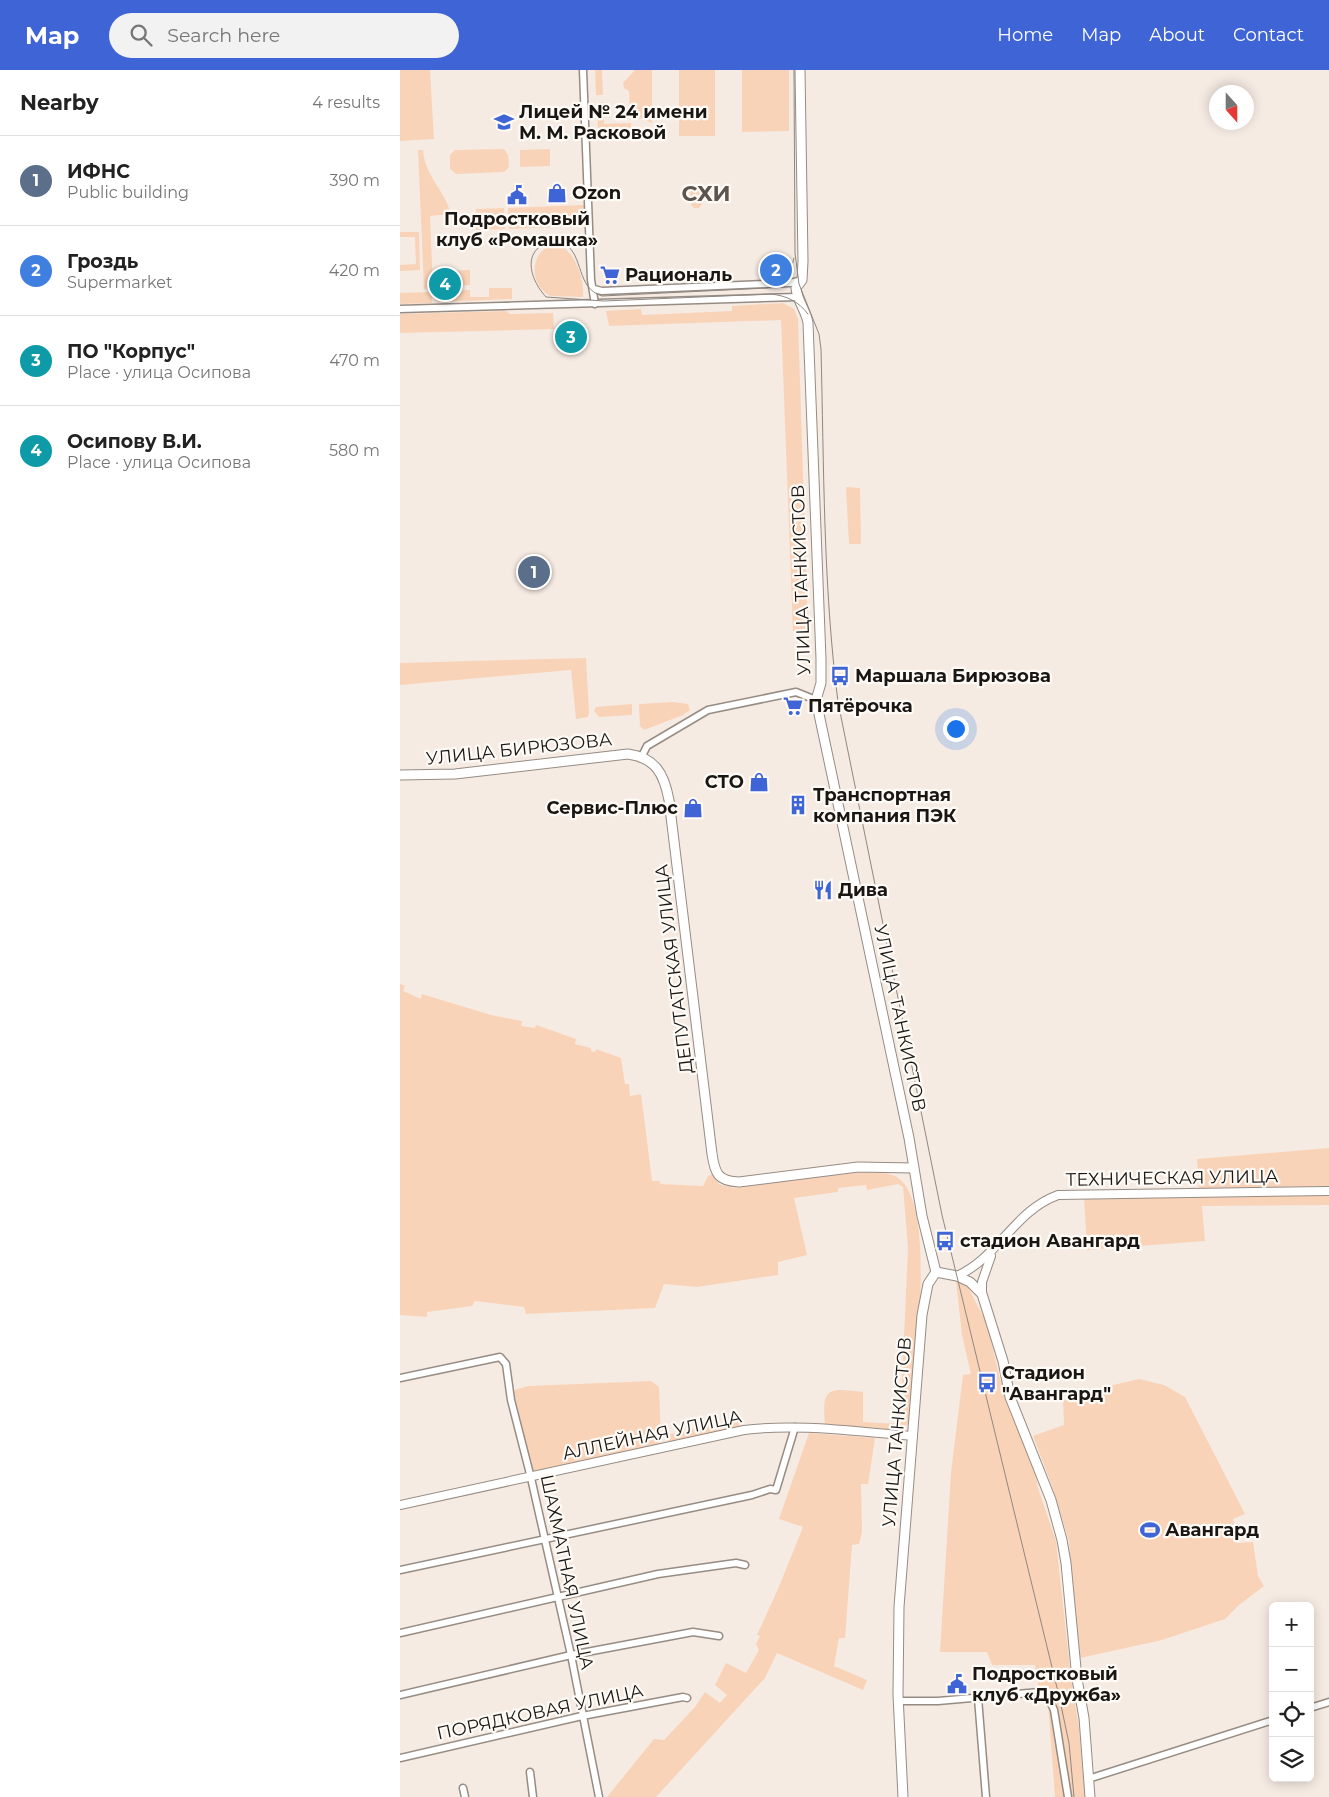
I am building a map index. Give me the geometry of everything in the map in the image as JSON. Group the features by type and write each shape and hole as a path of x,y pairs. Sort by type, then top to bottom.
{"main road":[{"path":"795,289 802,280 800,70"},
{"name":"УЛИЦА ТАНКИСТОВ","path":"795,289 806,311 808,323 821,659 821,683 816,700 936,1272 928,1284 922,1315 899,1607 898,1701 903,1797"},
{"name":"УЛИЦА БИРЮЗОВА","path":"400,775 455,774 628,754 642,756"},
{"name":"ДЕПУТАТСКАЯ УЛИЦА","path":"642,756 651,761 659,771 667,790 677,857 714,1166 721,1178 727,1181 739,1182 858,1167 913,1168"},
{"path":"936,1272 957,1276 970,1282 982,1294 1004,1361 1010,1397 1040,1469 1062,1540 1077,1678 1084,1718 1090,1797"}],"street":[{"path":"583,70 591,280 595,304"},
{"path":"594,289 602,291 795,289"},
{"path":"400,310 595,304 795,289"},
{"path":"642,756 646,746 708,710 796,692 816,700"},
{"name":"ТЕХНИЧЕСКАЯ УЛИЦА","path":"957,1276 971,1270 994,1249 1026,1214 1036,1206 1058,1195 1329,1191"},
{"path":"982,1294 982,1282 994,1249"},
{"name":"ШАХМАТНАЯ УЛИЦА","path":"400,1378 500,1357 506,1364 511,1400 531,1478 571,1656 599,1797"},
{"path":"400,1570 770,1489 776,1490 795,1427"},
{"name":"АЛЛЕЙНАЯ УЛИЦА","path":"400,1505 531,1478 744,1430 795,1427 913,1436"},
{"path":"400,1632 557,1599 658,1574 736,1563 745,1565"},
{"path":"400,1695 571,1656 693,1632 719,1636"},
{"path":"898,1701 978,1698 1040,1692 1049,1699 1054,1710 1068,1797"},
{"name":"ПОРЯДКОВАЯ УЛИЦА","path":"400,1758 582,1716 683,1697 687,1698"},
{"path":"978,1698 986,1797"},
{"path":"1314,1707 1329,1702"},
{"path":"1088,1779 1269,1721"},
{"path":"530,1772 533,1797"},
{"path":"462,1788 465,1797"}],"shaded area":[{"path":"400,70 430,70 434,139 400,141"},
{"path":"595,70 602,70 603,95 596,95"},
{"path":"635,70 652,70 652,123 630,114 629,91 624,88 623,83"},
{"path":"679,70 715,70 715,136 679,136"},
{"path":"742,70 789,70 789,131 742,132"},
{"path":"603,102 604,124 631,123 631,128 598,130 597,103"},
{"path":"504,149 508,155 509,167 504,172 456,174 450,169 450,155 455,150"},
{"path":"550,149 550,166 520,167 520,150"},
{"path":"418,150 423,150 428,169 446,200 450,214 430,216 433,288 424,289"},
{"path":"702,188 702,204 699,208 694,208 691,204 690,189"},
{"path":"584,205 584,226 509,229 508,208"},
{"path":"504,208 505,229 476,230 476,209"},
{"path":"400,232 419,232 420,270 400,271 400,265 416,264 415,237 400,237"},
{"path":"557,244 569,253 578,266 583,297 550,296 538,283 535,275 537,259 541,252"},
{"path":"470,270 470,285 438,286 437,271"},
{"path":"489,288 512,288 512,299 438,302 438,291 470,290 470,297 489,297"},
{"path":"432,292 432,303 400,304 400,293"},
{"path":"783,303 794,309 798,319 808,631 793,631 781,320 609,326 606,311 641,309 642,315 732,311 732,306"},
{"path":"506,311 510,314 553,313 554,329 400,333 400,314"},
{"path":"846,487 860,488 861,544 849,544"},
{"path":"586,658 589,712 588,717 576,719 571,670 400,685 400,663"},
{"path":"673,702 688,704 690,710 683,715 644,730 640,726 639,704"},
{"path":"632,704 632,715 599,717 594,711 596,707"},
{"path":"400,984 405,986 403,991 421,999 422,994 491,1015 522,1021 521,1026 535,1028 536,1025 576,1039 575,1044 591,1048 591,1051 595,1052 596,1049 621,1058 625,1084 629,1084 630,1096 641,1094 652,1181 660,1181 660,1184 703,1186 708,1176 712,1174 719,1184 733,1188 842,1174 882,1173 895,1176 907,1188 915,1209 921,1265 913,1405 909,1424 898,1430 825,1424 824,1412 825,1402 830,1392 843,1390 863,1392 863,1422 900,1424 908,1248 903,1187 898,1184 867,1190 866,1185 838,1188 838,1192 794,1198 807,1255 778,1262 778,1275 697,1287 664,1284 655,1308 526,1314 524,1307 475,1301 472,1306 427,1312 427,1317 400,1315"},
{"path":"1329,1148 1329,1186 1199,1188 1197,1159"},
{"path":"1329,1194 1329,1205 1202,1206 1205,1241 1087,1250 1084,1197"},
{"path":"956,1281 968,1287 987,1324 1000,1379 1035,1469 1038,1488 1056,1541 1071,1678 1079,1728 1085,1797 1055,1797 1048,1703 1040,1695 1035,1665 992,1665 987,1652 940,1652 951,1472 963,1375 971,1374 962,1335"},
{"name":"Авангард","path":"1139,1379 1164,1385 1185,1397 1245,1514 1233,1519 1238,1543 1253,1542 1258,1576 1264,1586 1239,1605 1225,1619 1162,1640 1080,1658 1074,1624 1069,1541 1052,1486 1033,1436 1064,1425 1063,1400 1088,1396 1092,1390"},
{"path":"651,1381 659,1387 661,1439 658,1444 536,1472 532,1470 515,1390 528,1386"},
{"path":"739,1420 739,1426 671,1442 666,1437 670,1434"},
{"path":"809,1433 875,1438 868,1484 861,1484 862,1532 859,1544 852,1545 845,1638 839,1638 834,1666 867,1680 863,1690 777,1653 765,1678 656,1797 607,1797 654,1739 664,1740 695,1707 705,1692 720,1703 727,1695 715,1685 726,1663 746,1673 759,1650 756,1644 760,1636 757,1635 803,1527 779,1519"}],"tram line":[{"path":"794,70 795,253 799,284 819,334 821,349 829,614 838,702 942,1215 1059,1696 1069,1743 1074,1797"},
{"path":"794,258 791,269 785,277 767,288 602,296 588,286 571,249 563,243 550,241 538,248 533,254 531,268 537,284 546,297 604,301 771,294 792,300 808,314"}],"place":[{"name":"Лицей № 24 имени М. М. Расковой","path":"504,122"},
{"name":"Ozon","path":"557,193"},
{"name":"Подростковый клуб «Ромашка»","path":"517,195"},
{"name":"Гроздь","path":"776,270"},
{"name":"Рациональ","path":"610,275"},
{"name":"Осипову В.И.","path":"445,284"},
{"name":"ПО \"Корпус\"","path":"571,337"},
{"name":"ИФНС","path":"534,572"},
{"name":"Маршала Бирюзова","path":"840,676"},
{"name":"Пятёрочка","path":"793,706"},
{"name":"СТО","path":"759,782"},
{"name":"Транспортная компания ПЭК","path":"798,805"},
{"name":"Сервис-Плюс","path":"693,808"},
{"name":"Дива","path":"823,890"},
{"name":"стадион Авангард","path":"945,1241"},
{"name":"Стадион \"Авангард\"","path":"987,1383"},
{"name":"Авангард","path":"1150,1530"},
{"name":"Подростковый клуб «Дружба»","path":"957,1684"}],"district":[{"name":"СХИ","path":"706,193"}]}
